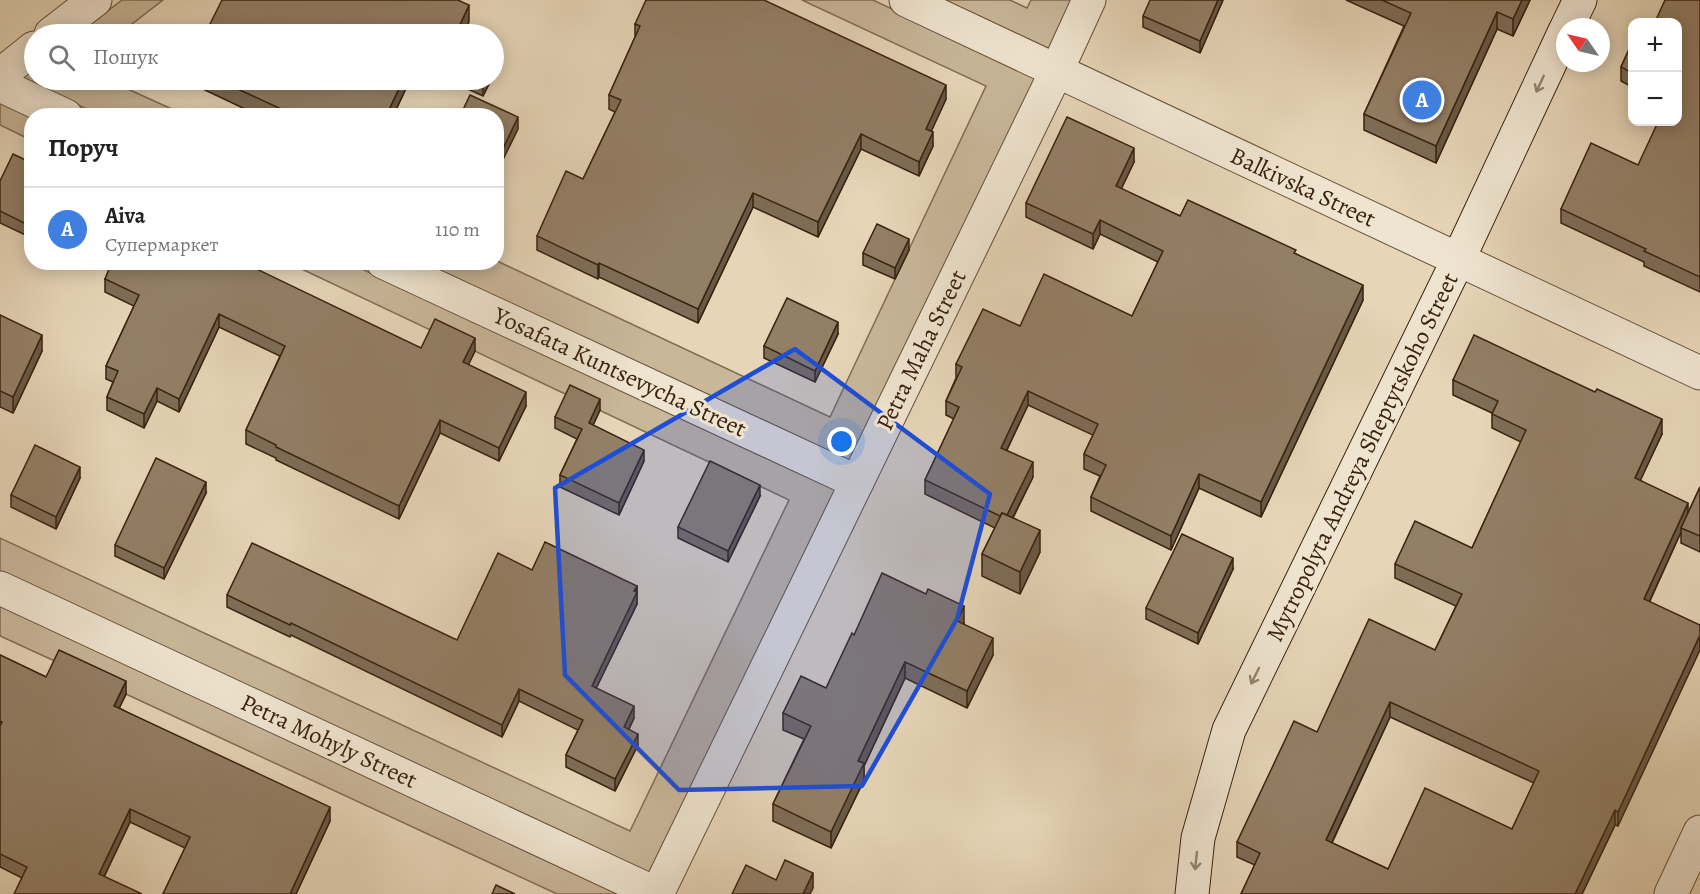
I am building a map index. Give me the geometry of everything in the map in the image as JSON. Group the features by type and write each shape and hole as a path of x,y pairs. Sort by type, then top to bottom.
{"street":[{"path":"64,24 95,0"},
{"name":"Balkivska Street","path":"906,0 1700,373"},
{"name":"Petra Maha Street","path":"657,894 1089,0"},
{"path":"1571,18 1580,0"},
{"name":"Mytropolyta Andreya Sheptytskoho Street","path":"1192,894 1198,838 1229,730 1458,260 1556,50"},
{"path":"0,75 24,56"},
{"path":"0,85 49,108"},
{"name":"Yosafata Kuntsevycha Street","path":"400,270 857,482"},
{"name":"Petra Mohyly Street","path":"0,588 657,894"},
{"path":"1671,894 1700,832"}],"highlighted area":[{"path":"795,349 990,494 957,619 862,786 679,790 565,675 555,488"}],"shaded area":[{"path":"122,0 163,0 132,24 91,24"},
{"path":"802,0 873,0 1037,77 850,463 432,270 504,270 504,264 830,417 986,86"},
{"path":"940,0 1010,0 1027,8 1031,0 1073,0 1050,52"},
{"path":"45,90 130,90 170,108 85,108"},
{"path":"0,101 24,112 24,137 0,125"},
{"path":"304,270 364,270 837,489 650,875 0,573 0,538 630,831 789,500"},
{"path":"0,604 624,894 557,894 0,636"}],"building":[{"path":"222,0 458,0 469,5 460,24 210,24"},
{"path":"646,0 764,0 946,85 926,129 933,132 919,162 861,134 818,222 753,193 698,309 537,236 566,171 583,179 621,100 609,95 640,26 635,24"},
{"path":"1150,0 1218,0 1200,41 1143,16"},
{"path":"1382,0 1522,0 1513,19 1497,12 1436,146 1364,114 1411,13"},
{"path":"1665,0 1700,0 1700,277 1561,209 1591,143 1638,165 1656,126 1682,126 1682,18 1657,18"},
{"path":"1628,52 1628,71 1621,67"},
{"path":"240,90 398,90 390,108 279,108"},
{"path":"470,95 498,108 464,108"},
{"path":"504,111 518,117 504,146"},
{"path":"1067,117 1134,148 1116,186 1180,216 1188,200 1296,250 1294,253 1363,285 1261,502 1199,474 1171,536 1091,497 1106,465 1084,454 1098,424 1028,391 1001,448 1033,462 1007,515 1002,513 1000,516 925,480 959,407 946,401 962,367 956,364 983,309 1020,326 1044,274 1132,316 1163,251 1100,220 1093,234 1026,203"},
{"path":"13,154 24,159 24,223 0,211 0,181"},
{"path":"877,224 909,239 895,268 863,253"},
{"path":"109,270 259,270 421,348 435,319 475,338 463,362 526,392 499,448 440,420 399,506 276,447 246,430 285,346 219,314 179,399 157,388 144,414 107,397 118,371 106,366 139,295 105,279"},
{"path":"787,298 838,322 815,371 764,346"},
{"path":"0,315 42,335 13,397 0,391"},
{"path":"1474,335 1595,392 1597,389 1662,419 1635,478 1688,503 1644,599 1700,625 1700,635 1618,812 1615,810 1575,894 1241,894 1260,853 1237,842 1294,721 1317,732 1369,619 1435,650 1462,594 1395,564 1415,521 1472,548 1526,430 1492,414 1498,401 1453,380","holes":["1390,702 1539,771 1512,829 1425,788 1388,869 1326,840"]},
{"path":"570,385 600,399 589,423 644,450 619,503 560,475 582,429 555,417"},
{"path":"35,445 80,467 56,517 11,495"},
{"path":"156,458 206,482 164,568 115,545"},
{"path":"710,461 760,485 728,551 678,527"},
{"path":"1700,487 1700,536 1681,528"},
{"path":"1002,513 1040,530 1020,572 982,554"},
{"path":"1182,534 1233,558 1198,633 1146,608"},
{"path":"545,542 637,586 634,591 637,592 592,686 634,706 624,727 638,734 615,779 566,755 583,720 519,689 502,725 291,623 290,625 227,595 252,543 457,640 498,553 532,570"},
{"path":"882,573 926,594 928,589 964,606 957,621 993,638 967,691 905,662 858,761 864,763 831,832 773,804 811,726 783,713 801,676 826,688 852,633 854,635"},
{"path":"59,650 126,681 114,706 330,807 290,894 163,894 190,837 130,809 99,874 142,894 14,894 27,867 0,854 0,726 2,722 0,721 0,655 46,677"},
{"path":"785,860 813,873 803,894 732,894 746,865 776,880"},
{"path":"496,885 515,894 492,894"}],"place":[{"name":"Aiva","path":"1422,100"}]}
